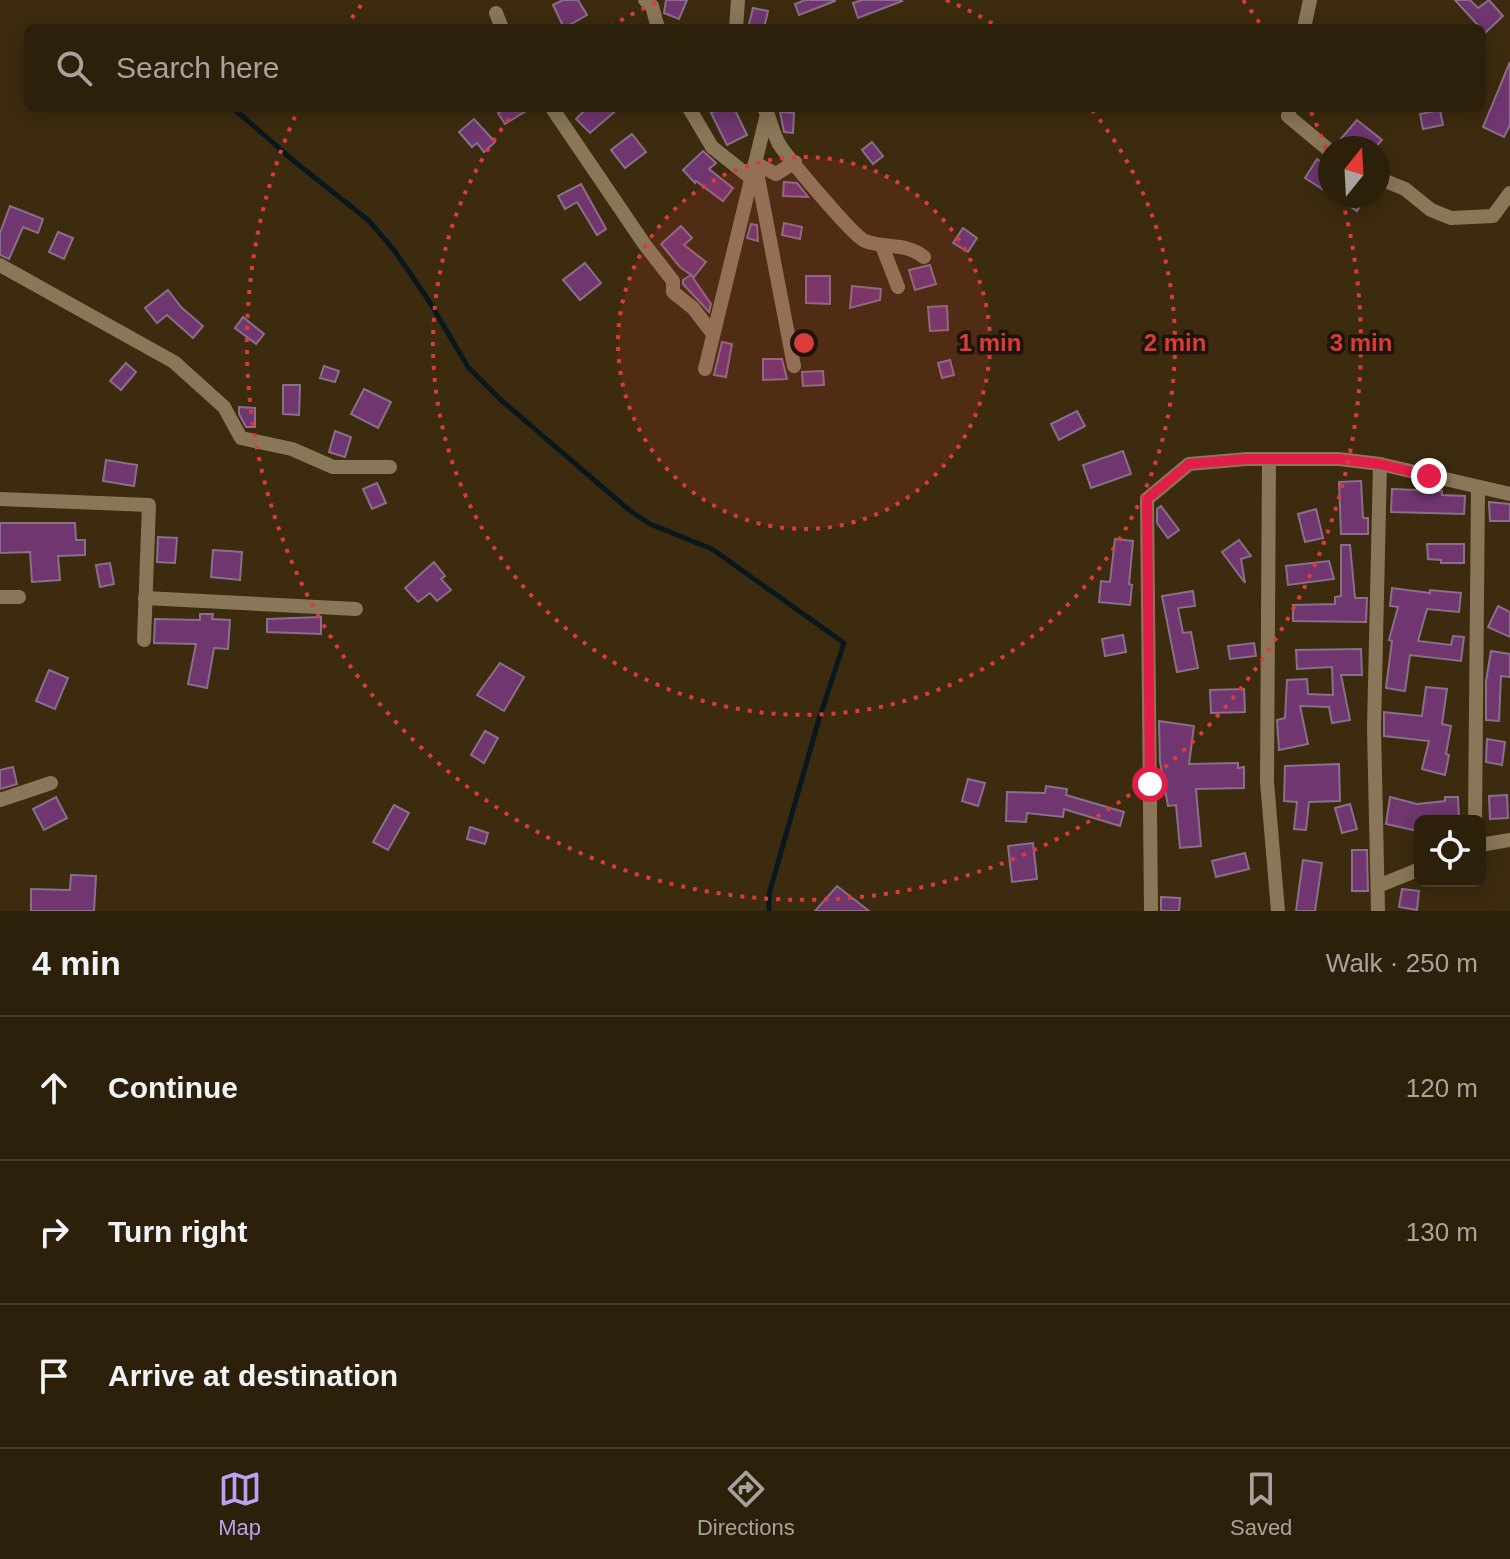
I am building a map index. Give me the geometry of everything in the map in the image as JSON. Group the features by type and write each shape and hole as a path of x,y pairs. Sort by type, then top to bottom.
{"street":[{"path":"645,0 652,6 657,24"},
{"path":"736,24 738,0"},
{"path":"1305,24 1310,0"},
{"path":"496,13 500,24"},
{"path":"555,112 673,281 673,292 693,308 713,334"},
{"path":"691,112 712,147 751,178"},
{"path":"705,369 766,112"},
{"path":"766,112 779,144 862,240 882,246 908,247 924,257"},
{"path":"1289,112 1288,116 1318,141"},
{"path":"755,163 776,174 795,162"},
{"path":"755,163 794,366"},
{"path":"1390,183 1405,189 1431,210 1451,218 1493,216 1510,193"},
{"path":"882,246 898,287"},
{"path":"0,265 174,362 224,407 241,438 292,449 333,467 390,467"},
{"path":"1269,459 1267,782 1278,911"},
{"path":"1151,911 1147,499 1189,464 1269,459 1339,459 1380,464 1510,494"},
{"path":"1378,911 1374,728 1380,464"},
{"path":"1475,815 1478,487"},
{"path":"0,499 149,505 144,640"},
{"path":"0,597 19,597"},
{"path":"145,598 356,609"},
{"path":"0,800 51,783"},
{"path":"1486,844 1510,840"},
{"path":"1378,886 1414,871"}],"building":[{"path":"563,0 578,0 587,15 571,24 562,24 553,5"},
{"path":"666,0 687,0 679,19 664,13"},
{"path":"805,0 835,1 799,15 795,4"},
{"path":"862,0 902,1 858,18 853,3"},
{"path":"1455,0 1470,0 1478,8 1489,0 1503,16 1486,32 1486,24 1477,24"},
{"path":"753,8 768,11 765,24 749,24"},
{"path":"1510,62 1510,125 1504,137 1483,127"},
{"path":"500,112 524,112 505,124"},
{"path":"583,112 614,112 590,133 576,119"},
{"path":"736,112 747,135 727,145 711,113"},
{"path":"780,112 794,113 793,133 784,132"},
{"path":"1440,112 1443,125 1423,129 1420,114"},
{"path":"474,119 495,142 484,152 477,143 472,147 459,132"},
{"path":"1357,120 1377,136 1343,136"},
{"path":"632,134 646,152 625,168 611,150"},
{"path":"872,142 883,156 873,164 862,150"},
{"path":"703,151 716,163 709,169 733,188 723,201 695,183 683,170"},
{"path":"1317,159 1318,160 1318,186 1305,178"},
{"path":"784,182 797,183 808,197 783,196"},
{"path":"581,184 606,229 597,235 577,202 565,209 558,196"},
{"path":"10,206 43,219 38,233 23,227 9,259 0,255 0,233"},
{"path":"784,223 802,227 800,239 782,235"},
{"path":"751,224 757,225 758,241 747,238"},
{"path":"681,226 692,238 684,245 706,262 694,277 680,267 661,244"},
{"path":"963,228 977,238 968,252 953,243"},
{"path":"58,232 73,238 64,259 49,252"},
{"path":"585,263 601,283 580,300 563,280"},
{"path":"930,265 936,284 915,290 909,270"},
{"path":"691,275 711,304 709,312 683,284 683,280"},
{"path":"806,276 830,276 830,304 806,303"},
{"path":"852,286 881,289 880,300 850,308"},
{"path":"168,290 181,307 203,326 193,338 167,315 157,323 145,308"},
{"path":"947,306 948,330 930,331 928,307"},
{"path":"243,317 264,334 256,344 235,328"},
{"path":"722,342 732,344 726,377 714,375"},
{"path":"763,359 782,359 787,379 763,380"},
{"path":"950,360 954,375 942,378 938,363"},
{"path":"126,363 136,372 121,390 110,381"},
{"path":"324,366 339,371 335,382 320,378"},
{"path":"823,371 824,385 803,386 802,372"},
{"path":"283,385 300,385 299,415 283,414"},
{"path":"364,389 391,402 378,428 351,414"},
{"path":"239,407 255,408 255,427 246,427"},
{"path":"1077,411 1085,426 1059,440 1051,424"},
{"path":"335,431 351,437 345,457 329,452"},
{"path":"1123,451 1131,474 1091,488 1083,465"},
{"path":"106,460 137,465 134,486 103,481"},
{"path":"1361,481 1363,518 1368,518 1368,534 1341,534 1339,482"},
{"path":"377,483 386,503 372,509 363,489"},
{"path":"1392,489 1442,491 1442,495 1465,496 1464,514 1391,512"},
{"path":"1489,502 1510,504 1510,521 1490,521"},
{"path":"1161,506 1179,530 1168,538 1157,523 1157,509"},
{"path":"1316,509 1323,538 1305,542 1298,514"},
{"path":"0,523 75,523 76,540 85,540 85,555 58,556 60,580 32,582 30,552 0,553"},
{"path":"158,537 177,538 175,563 157,562"},
{"path":"1115,539 1133,541 1130,605 1099,602 1101,581 1110,582"},
{"path":"1239,540 1251,556 1241,559 1245,583 1222,552"},
{"path":"1427,544 1464,544 1464,563 1441,563 1441,560 1428,559"},
{"path":"1341,545 1350,545 1355,598 1367,598 1366,622 1293,621 1293,605 1335,604 1335,597 1341,596"},
{"path":"213,550 242,552 240,580 211,577"},
{"path":"1329,561 1334,579 1288,585 1286,566"},
{"path":"434,562 445,576 441,579 451,590 437,601 430,593 418,602 405,588"},
{"path":"110,563 114,584 100,587 96,565"},
{"path":"1392,588 1461,593 1459,612 1427,609 1418,641 1451,645 1453,636 1464,637 1461,661 1410,655 1405,691 1386,688 1392,641 1389,640 1398,607 1390,606"},
{"path":"1193,591 1195,606 1178,608 1183,633 1191,632 1198,668 1177,672 1162,596"},
{"path":"1498,606 1510,612 1510,637 1488,627"},
{"path":"200,614 213,614 212,619 230,620 228,649 214,648 207,688 188,684 196,644 154,643 155,619 200,620"},
{"path":"321,617 321,634 267,632 267,619"},
{"path":"1123,635 1126,652 1105,656 1102,639"},
{"path":"1254,643 1256,656 1230,659 1228,646"},
{"path":"1361,649 1362,675 1341,675 1350,720 1332,723 1329,707 1300,706 1308,744 1279,750 1277,720 1285,718 1287,680 1307,679 1308,694 1333,695 1332,667 1297,669 1296,650"},
{"path":"1491,651 1510,654 1510,677 1501,676 1499,721 1486,720 1486,681"},
{"path":"500,663 524,677 504,711 477,695"},
{"path":"49,670 68,678 55,709 36,701"},
{"path":"1426,687 1447,689 1442,724 1451,726 1445,775 1422,769 1429,741 1384,736 1384,712 1422,716"},
{"path":"1244,689 1245,712 1211,713 1210,690"},
{"path":"1159,721 1194,726 1189,764 1238,763 1238,768 1244,767 1244,788 1196,789 1201,846 1180,848 1176,805 1168,806 1160,762"},
{"path":"485,731 498,738 484,763 471,755"},
{"path":"1487,739 1505,742 1502,765 1486,762"},
{"path":"1339,764 1340,801 1309,802 1306,830 1294,829 1297,802 1284,801 1285,766"},
{"path":"13,767 17,784 0,789 0,770"},
{"path":"968,779 985,783 978,806 962,801"},
{"path":"1046,786 1067,789 1066,795 1124,812 1120,826 1064,809 1063,817 1027,813 1026,822 1006,821 1007,792 1045,793"},
{"path":"1507,795 1508,818 1490,819 1489,796"},
{"path":"56,797 67,818 44,830 33,809"},
{"path":"1390,797 1417,804 1458,797 1459,815 1414,815 1413,830 1386,824"},
{"path":"1350,804 1357,829 1342,833 1335,808"},
{"path":"394,805 409,813 388,850 373,842"},
{"path":"470,827 488,833 485,844 467,839"},
{"path":"1033,843 1037,879 1012,882 1008,846"},
{"path":"1352,850 1367,850 1368,891 1352,891"},
{"path":"1245,853 1249,869 1216,877 1212,861"},
{"path":"1303,860 1322,863 1315,911 1296,911"},
{"path":"71,875 96,876 94,911 31,911 31,889 70,890"},
{"path":"837,886 869,911 815,911"},
{"path":"1402,889 1419,891 1417,910 1399,907"},
{"path":"1161,897 1180,898 1179,911 1161,911"}],"waterway":[{"path":"238,112 368,220 394,250 429,301 468,367 501,400 629,510 650,524 712,549 844,643 769,894 769,911"}],"route":[{"path":"1150,784 1147,499 1189,464 1247,459 1339,459 1380,464 1429,476"}]}
